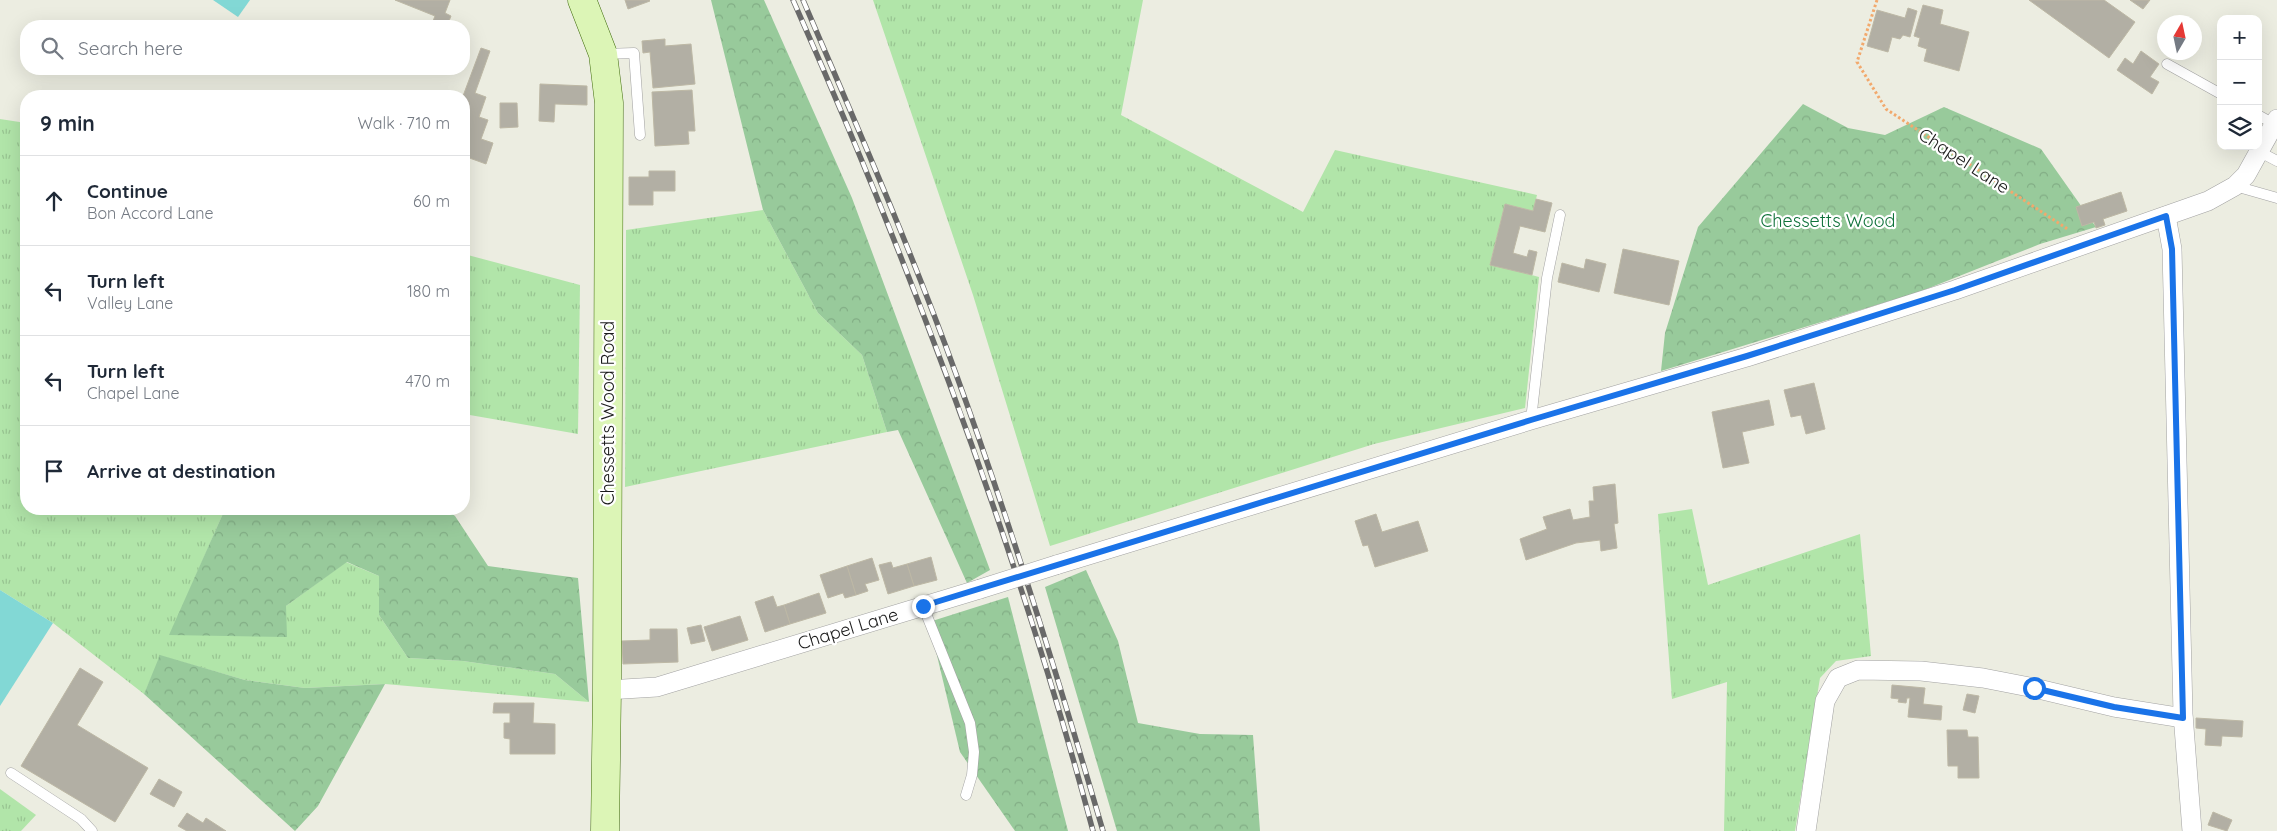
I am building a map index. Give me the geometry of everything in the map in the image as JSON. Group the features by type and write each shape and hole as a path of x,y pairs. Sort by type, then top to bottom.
{"street":[{"name":"Chessetts Wood Road","path":"582,0 603,54 609,102 605,831"},
{"name":"Chapel Lane","path":"2262,140 2270,119"},
{"name":"Chapel Lane","path":"607,690 657,687 1955,290 2208,201 2235,186 2246,175 2258,150"},
{"path":"2166,216 2172,249 2183,718 2192,831"},
{"path":"1806,831 1825,701 1838,678 1858,670 1921,672 1983,678 2114,707 2183,718"}],"lane":[{"path":"603,54 634,53 640,135"},
{"path":"2167,64 2217,92"},
{"path":"2258,150 2277,161"},
{"path":"2235,186 2277,198"},
{"path":"1531,420 1547,278 1560,215"},
{"path":"923,606 970,723 974,752 972,775 966,795"},
{"path":"11,773 81,819 92,831"}],"path":[{"name":"Chapel Lane","path":"1876,0 1857,62 1886,109 2088,243"}],"green space":[{"path":"711,0 764,0 852,198 990,570 967,583 898,430 887,432 862,355 818,313 763,210"},
{"path":"873,0 1143,0 1121,115 1303,212 1335,150 1537,195 1533,211 1505,204 1490,264 1539,277 1525,408 1374,444 1050,546 973,295"},
{"name":"Chessetts Wood","path":"1803,104 1848,128 1885,135 1944,107 2041,149 2096,227 2040,244 1919,292 1661,371 1665,333 1698,227"},
{"path":"0,119 20,122 20,515 222,515 170,635 286,606 346,562 379,576 379,615 408,658 463,661 555,674 589,702 385,684 305,688 245,680 161,656 144,694 53,623 0,590"},
{"path":"763,210 818,313 862,355 887,432 625,487 626,230"},
{"path":"470,256 580,285 578,434 470,415"},
{"path":"1692,509 1708,585 1860,534 1871,656 1836,661 1820,678 1795,831 1724,831 1727,682 1672,699 1658,514"},
{"path":"222,515 454,515 488,566 578,578 589,702 555,674 463,661 408,658 379,615 379,576 347,562 286,606 287,637 169,635"},
{"path":"1086,570 1118,641 1138,723 1200,734 1253,735 1260,831 1117,831 1045,587"},
{"path":"1008,597 1068,831 1015,831 960,752 929,622"},
{"path":"160,655 245,680 305,688 385,684 318,806 295,831 144,694"},
{"path":"0,789 36,815 21,831 0,831"}],"shaded area":[{"path":"213,0 250,0 238,17"},
{"path":"0,590 53,623 0,706"}],"building":[{"path":"395,0 450,0 445,13 451,16 449,20 433,20 435,16"},
{"path":"625,0 649,0 650,1 628,9"},
{"path":"2029,0 2104,0 2135,22 2109,58"},
{"path":"2130,0 2150,0 2143,9"},
{"path":"1923,5 1943,10 1940,24 1969,32 1959,71 1924,61 1927,49 1918,46 1920,38 1914,36"},
{"path":"1908,8 1917,11 1910,37 1903,35 1900,39 1892,37 1888,52 1867,46 1877,10 1905,18"},
{"path":"665,39 665,46 691,44 695,84 653,88 650,52 643,53 642,41"},
{"path":"481,48 490,51 475,93 486,97 479,117 488,120 481,139 493,143 486,164 470,158 470,90 465,90"},
{"path":"2141,51 2159,64 2150,77 2159,82 2152,94 2117,70 2125,58 2133,64"},
{"path":"540,84 587,86 587,105 555,104 554,122 539,121"},
{"path":"692,90 695,131 688,131 689,144 655,146 652,92"},
{"path":"500,103 517,103 518,127 500,128"},
{"path":"649,171 675,171 675,191 653,191 653,205 629,205 629,177 649,177"},
{"path":"2121,192 2127,211 2103,219 2105,225 2096,228 2094,222 2082,226 2076,207"},
{"path":"1536,199 1552,203 1545,232 1520,226 1513,253 1527,257 1529,250 1537,252 1532,275 1490,265 1505,204 1533,211"},
{"path":"1623,249 1679,261 1669,305 1614,293"},
{"path":"1586,259 1606,264 1599,292 1558,282 1562,263 1584,269"},
{"path":"1814,383 1825,429 1806,434 1801,415 1791,417 1784,390"},
{"path":"1769,400 1774,425 1742,432 1749,463 1723,468 1712,412"},
{"path":"1615,484 1618,523 1614,524 1617,548 1601,551 1600,540 1576,543 1526,560 1520,539 1547,529 1543,517 1570,509 1573,520 1590,517 1589,501 1594,501 1593,487"},
{"path":"1376,514 1382,532 1418,521 1428,551 1375,567 1368,545 1363,546 1355,521"},
{"path":"931,557 937,580 914,586 907,564"},
{"path":"872,558 879,580 865,584 868,591 856,595 847,566"},
{"path":"891,562 893,568 907,564 914,586 888,594 879,565"},
{"path":"847,566 856,595 845,598 843,593 828,598 820,575"},
{"path":"819,593 826,613 790,624 784,605"},
{"path":"773,596 777,607 784,605 790,624 765,632 755,602"},
{"path":"740,616 748,640 712,651 704,627"},
{"path":"701,625 705,641 691,644 687,628"},
{"path":"650,629 677,629 678,662 623,664 622,641 650,640"},
{"path":"80,668 103,682 77,725 148,768 115,822 21,766"},
{"path":"1892,685 1925,688 1923,704 1942,706 1941,720 1908,717 1910,698 1907,698 1906,703 1898,702 1899,699 1891,698"},
{"path":"1967,694 1979,696 1975,713 1963,710"},
{"path":"494,703 534,703 533,723 555,724 555,754 510,754 510,739 504,738 504,723 510,723 510,713 493,713"},
{"path":"2196,718 2243,721 2242,737 2222,736 2221,746 2205,745 2206,729 2196,728"},
{"path":"1947,730 1967,730 1968,737 1978,737 1979,778 1958,778 1958,766 1948,766"},
{"path":"159,779 182,792 174,807 150,794"},
{"path":"2213,812 2232,820 2227,831 2208,825"},
{"path":"187,813 203,823 206,818 226,831 187,831 178,826"}],"railway":[{"path":"793,0 879,203 959,410 1031,619 1093,831"},
{"path":"803,0 863,139 956,374 996,487 1033,601 1103,831"}],"route":[{"path":"923,606 1747,356 1955,290 2166,216 2172,249 2183,718 2114,707 2034,688"}]}
